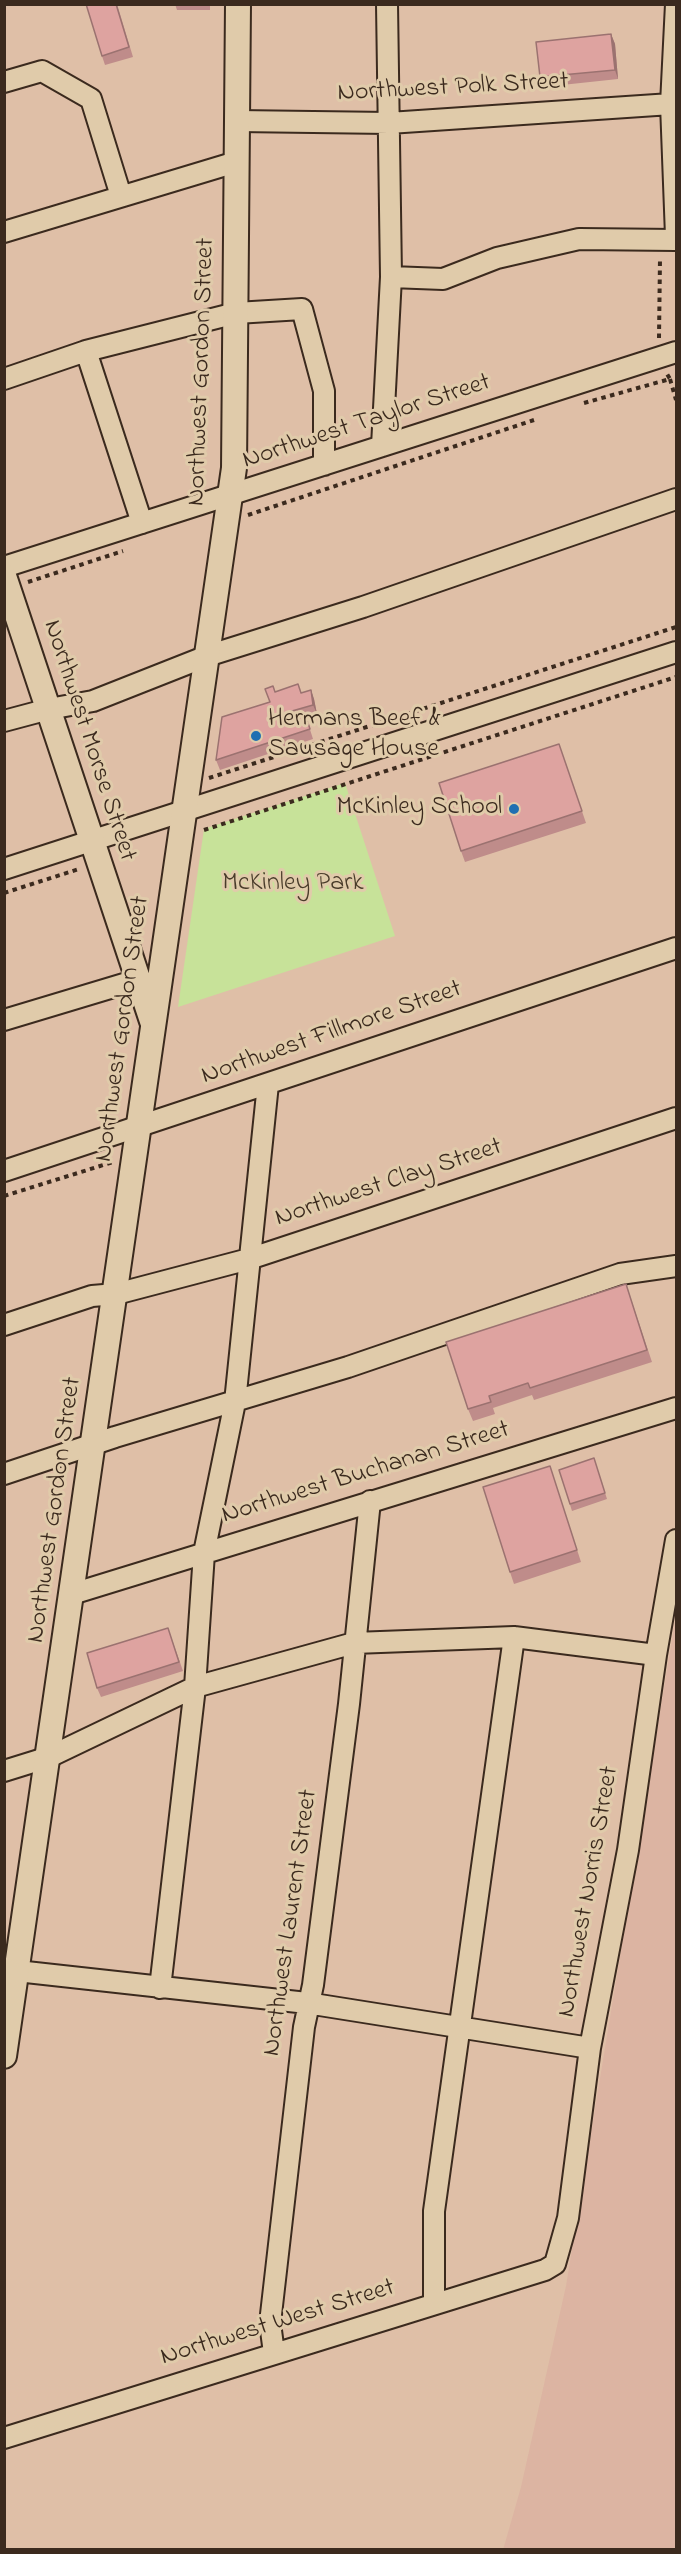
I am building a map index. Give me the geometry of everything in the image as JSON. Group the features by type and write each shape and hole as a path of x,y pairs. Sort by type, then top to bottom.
{"main road":[{"name":"Northwest Gordon Street","path":"4,2056 231,495 234,468 238,4"},
{"name":"Northwest Morse Street","path":"6,577 49,709 82,844 153,1024"}],"street":[{"path":"382,446 391,277 387,4"},
{"path":"391,277 442,279 497,258 579,238 676,238 671,104 676,4"},
{"path":"4,82 42,71 91,99 121,196"},
{"name":"Northwest Polk Street","path":"237,121 389,123 671,104"},
{"path":"4,232 236,162"},
{"path":"4,379 86,351 236,313 302,309 324,391 324,465"},
{"path":"86,351 142,523"},
{"name":"Northwest Taylor Street","path":"6,577 142,523 676,352"},
{"path":"4,721 49,709 93,701 207,656 363,607 676,499"},
{"path":"4,869 184,813 676,652"},
{"name":"Northwest Fillmore Street","path":"4,1171 676,948"},
{"path":"4,1020 137,980"},
{"path":"160,1988 195,1687 204,1553 235,1402 268,1084"},
{"name":"Northwest Clay Street","path":"4,1324 92,1296 116,1294 249,1259 676,1118"},
{"path":"4,1474 359,1363 620,1274 676,1266"},
{"name":"Northwest Buchanan Street","path":"72,1594 676,1408"},
{"name":"Northwest Laurent Street","path":"274,2353 270,2324 370,1501"},
{"name":"Northwest Norris Street","path":"558,2253 567,2218 590,2048 628,1850 656,1655 676,1540"},
{"path":"434,2304 434,2211 514,1637"},
{"path":"4,1771 49,1757 195,1687 354,1643 514,1637 656,1655"},
{"path":"17,1971 308,2003 590,2048"},
{"name":"Northwest West Street","path":"4,2438 545,2270 555,2264 558,2253"}],"path":[{"path":"670,379 676,400"},
{"path":"6,577 132,548"},
{"path":"209,779 676,627"},
{"path":"202,841 204,829 676,677"},
{"path":"4,893 80,870 82,844"},
{"path":"4,1196 135,1155"}],"shaded area":[{"path":"676,1615 676,2549 503,2550 521,2487 566,2286"}],"green space":[{"name":"McKinley Park","path":"345,783 395,936 178,1007 204,829"}],"building":[{"path":"86,4 116,4 129,47 102,56"},
{"path":"611,34 615,70 540,77 536,42"},
{"path":"298,684 301,693 311,690 313,705 292,711 294,717 305,714 310,729 216,760 222,717 270,702 265,689 273,686 275,692"},
{"name":"McKinley School","path":"559,744 582,811 461,851 439,783"},
{"path":"626,1284 647,1350 530,1388 528,1383 489,1396 491,1402 468,1409 446,1342"},
{"path":"594,1458 605,1493 570,1504 559,1470"},
{"path":"550,1466 577,1550 510,1572 483,1487"},
{"path":"168,1628 179,1662 97,1688 87,1653"}],"place":[{"name":"Hermans Beef & Sausage House","path":"256,736"},
{"name":"McKinley School","path":"514,809"}]}
